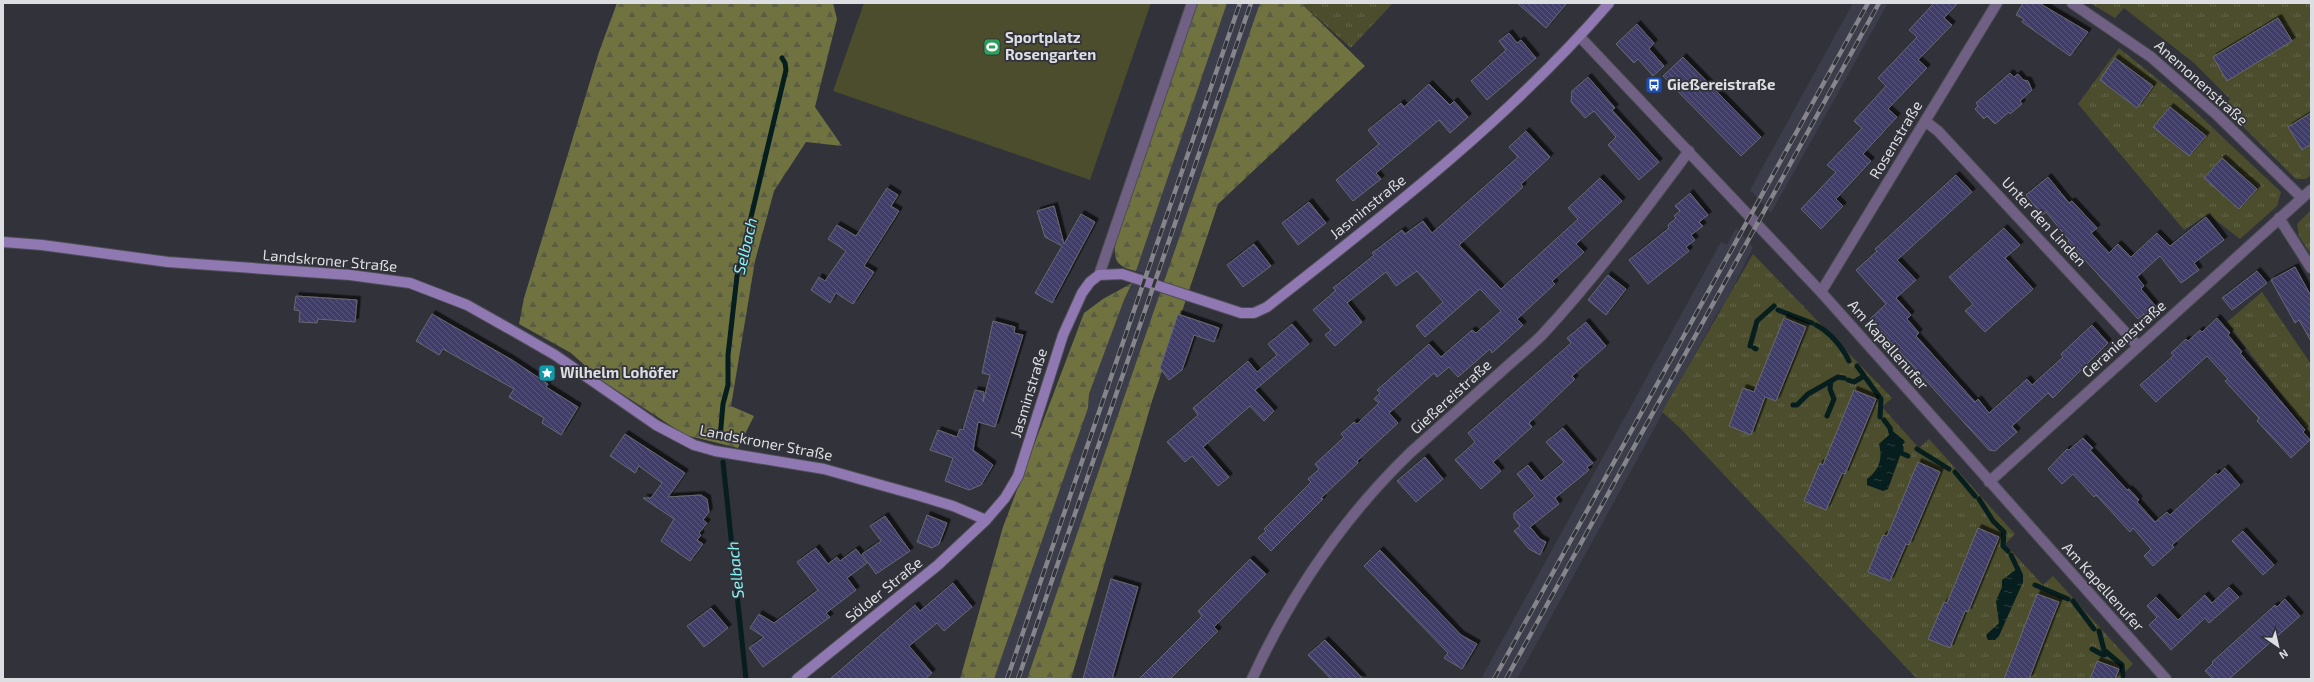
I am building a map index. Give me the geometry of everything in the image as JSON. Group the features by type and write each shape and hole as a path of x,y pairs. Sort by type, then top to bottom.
{"street":[{"name":"Jasminstraße","path":"986,520 1005,498 1018,476 1070,316 1082,293 1090,282 1099,275 1192,3"},
{"name":"Jasminstraße","path":"1099,275 1122,274 1242,313 1254,313 1267,307 1399,203 1506,110 1580,37 1609,3"},
{"name":"Rosenstraße","path":"1821,292 1997,3"},
{"name":"Anemonenstraße","path":"2072,3 2151,57 2216,114 2302,198"},
{"name":"Am Kapellenufer","path":"1580,37 1821,292 2166,679"},
{"name":"Unter den Linden","path":"1925,121 1938,131 2138,346"},
{"name":"Gießereistraße","path":"1252,679 1280,620 1319,560 1350,519 1410,454 1540,336 1605,263 1689,151"},
{"name":"Geranienstraße","path":"1989,482 2311,190"},
{"path":"2279,218 2311,268"},
{"name":"Landskroner Straße","path":"3,242 42,244 168,262 350,275 410,283 467,305 556,355 656,425 694,445 715,451 824,469 953,506 986,520"},
{"name":"Sölder Straße","path":"797,679 938,565 986,520"}],"shaded area":[{"path":"1227,3 1260,3 1164,281 1136,271"},
{"path":"1853,3 1888,3 1771,213 1750,190"},
{"path":"1736,228 1753,247 1725,304 1718,312 1517,679 1481,679 1721,242 1727,245"},
{"path":"1132,283 1160,293 1027,679 994,679 1088,408 1089,394 1124,300"}],"green space":[{"path":"617,3 833,3 837,19 815,107 842,146 806,142 774,191 755,261 731,406 754,416 738,448 685,435 601,380 571,353 519,324 524,298 599,52"},
{"name":"Sportplatz Rosengarten","path":"864,3 1151,3 1090,180 833,91"},
{"path":"1196,3 1227,3 1136,271 1128,269 1118,263 1115,254 1117,235"},
{"path":"1260,3 1301,3 1365,66 1218,204 1152,401 1071,679 1027,679"},
{"path":"1301,3 1393,3 1351,48"},
{"path":"2090,3 2311,3 2311,175 2306,179 2296,179 2223,107 2230,99 2194,63 2124,8 2115,18"},
{"path":"2119,48 2181,98 2281,192 2277,206 2240,239 2208,214 2184,230 2078,104"},
{"path":"2311,210 2311,255 2299,236 2297,224"},
{"path":"1753,254 1892,398 1882,407 1919,448 1929,439 2015,534 2005,544 2043,585 2053,576 2133,664 2123,674 2127,679 1917,679 1679,427 1662,412"},
{"path":"1132,283 1124,300 1089,394 1088,408 994,679 960,679 1003,527 1084,313 1103,299"},
{"path":"2262,292 2311,364 2311,435 2227,322"}],"water":[{"path":"1891,433 1903,440 1901,453 1888,489 1883,491 1867,485 1867,479 1871,476 1879,464 1879,444"},
{"path":"2018,568 2023,575 2023,582 1999,636 1995,640 1988,640 1986,635 1999,623 1996,601 2002,587 2002,580"}],"building":[{"path":"1517,3 1567,3 1546,28"},
{"path":"1934,3 1958,3 1944,18 1952,25 1918,60 1927,68 1888,109 1897,117 1863,154 1871,161 1836,199 1843,206 1821,229 1801,209 1836,172 1827,165 1862,128 1854,121 1886,86 1878,78 1917,37 1909,30"},
{"path":"2023,3 2039,3 2088,32 2070,56 2022,22 2024,19 2016,15"},
{"path":"2278,18 2292,41 2227,81 2213,57"},
{"path":"1637,24 1654,43 1649,49 1664,66 1653,76 1638,59 1634,63 1616,44"},
{"path":"1509,33 1517,43 1521,40 1536,58 1487,100 1471,81 1506,50 1499,41"},
{"path":"1683,57 1761,137 1741,156 1663,76"},
{"path":"2115,58 2153,86 2137,108 2100,80"},
{"path":"2010,73 2014,77 2018,74 2023,80 2028,81 2032,90 2020,101 2022,104 2010,114 2009,112 1995,124 1987,116 1984,119 1975,109 1978,106 1976,103"},
{"path":"1588,77 1615,108 1612,110 1659,162 1639,180 1608,145 1616,137 1594,111 1585,118 1571,102 1572,91"},
{"path":"1429,84 1450,105 1454,101 1468,117 1450,133 1439,120 1376,173 1381,179 1353,201 1336,180 1379,144 1368,130 1401,103 1404,107"},
{"path":"2170,107 2206,136 2189,156 2153,127"},
{"path":"2311,113 2311,144 2302,150 2288,127"},
{"path":"1526,131 1550,157 1521,184 1523,187 1459,245 1501,289 1578,219 1568,208 1600,178 1622,201 1576,244 1584,252 1552,281 1555,284 1517,319 1523,325 1492,353 1490,349 1458,377 1449,367 1437,377 1434,373 1389,413 1398,423 1357,461 1358,463 1321,498 1323,499 1271,551 1258,538 1266,531 1264,529 1311,482 1308,479 1319,469 1315,464 1344,437 1341,434 1354,422 1357,424 1379,403 1374,399 1380,393 1377,390 1429,344 1441,357 1472,330 1476,333 1501,311 1480,289 1425,337 1416,326 1443,302 1417,271 1396,286 1386,272 1347,303 1362,322 1335,346 1325,335 1331,330 1313,310 1336,290 1333,288 1374,255 1372,253 1402,230 1405,234 1423,221 1432,233 1518,157 1509,147"},
{"path":"2222,158 2257,189 2239,209 2204,178"},
{"path":"1956,175 1972,192 1897,260 1916,280 1896,298 1911,315 1907,319 1919,333 1916,336 1975,402 1978,399 1989,413 2027,379 2032,385 2063,357 2061,354 2092,325 2108,343 2053,398 2048,393 2012,426 2017,432 1995,451 1989,450 1870,319 1886,304 1856,270 1877,251 1875,249"},
{"path":"2048,177 2069,203 2072,201 2097,228 2091,233 2109,253 2118,244 2131,257 2157,233 2170,246 2206,217 2224,240 2194,263 2199,270 2181,283 2160,256 2137,277 2144,286 2141,289 2158,309 2148,318 2144,314 2138,319 2068,241 2069,240 2046,212 2042,215 2026,195"},
{"path":"887,188 898,195 891,206 899,211 864,266 874,272 853,304 836,293 830,303 811,290 819,277 825,281 846,251 828,239 837,225 856,236"},
{"path":"1690,193 1708,215 1699,222 1703,226 1691,235 1695,240 1686,247 1689,251 1648,284 1629,260 1669,228 1668,225 1676,218 1674,216 1680,211 1675,206"},
{"path":"1309,202 1326,223 1298,245 1282,223"},
{"path":"1054,206 1064,244 1081,214 1095,222 1052,303 1035,293 1062,246 1045,237 1037,211"},
{"path":"2004,228 2020,245 2005,258 2033,289 1985,332 1965,311 1973,304 1949,277"},
{"path":"1254,244 1271,266 1243,287 1227,265"},
{"path":"2295,267 2311,296 2311,341 2299,320 2295,323 2271,280"},
{"path":"2257,271 2267,283 2232,310 2222,298"},
{"path":"1608,275 1626,289 1606,315 1588,300"},
{"path":"296,296 357,300 355,322 318,319 317,323 299,322 300,311 294,310"},
{"path":"432,314 512,360 548,384 546,387 578,407 561,435 542,423 544,418 509,397 514,389 443,349 439,355 416,341"},
{"path":"1178,314 1219,328 1214,342 1194,335 1182,370 1169,380 1160,368"},
{"path":"1784,318 1806,327 1776,401 1765,397 1751,435 1729,426 1743,388 1754,392"},
{"path":"2217,318 2230,333 2228,335 2242,352 2240,353 2305,430 2303,432 2310,440 2291,458 2257,421 2259,418 2225,381 2228,379 2207,356 2156,402 2140,385 2174,355 2171,353 2186,339 2188,341 2200,330 2202,332"},
{"path":"993,321 1015,327 1014,333 1023,335 995,427 978,422 973,450 993,465 981,485 969,490 945,481 953,458 930,450 938,430 957,437 960,429 963,430 975,390 984,392 983,402 990,375 982,373"},
{"path":"1586,322 1606,346 1572,376 1575,379 1529,423 1532,427 1493,462 1501,471 1481,489 1455,460 1475,442 1468,433 1571,343 1567,338"},
{"path":"1292,324 1309,344 1255,390 1274,411 1264,421 1250,406 1203,447 1229,477 1218,486 1192,456 1185,462 1167,442 1198,415 1193,408 1248,361 1257,372 1277,355 1268,344"},
{"path":"1854,390 1876,399 1845,474 1842,473 1826,510 1804,501 1820,463 1823,465"},
{"path":"1563,428 1593,463 1587,467 1589,470 1555,498 1559,504 1530,527 1540,539 1546,542 1540,555 1529,549 1514,531 1520,526 1514,518 1514,513 1535,496 1517,474 1528,465 1541,481 1564,462 1546,442"},
{"path":"625,434 685,473 668,497 701,495 707,499 709,512 703,520 707,523 699,533 701,535 697,540 703,544 690,561 661,541 674,519 643,498 651,498 662,483 639,466 635,473 610,456"},
{"path":"2083,438 2093,448 2090,450 2127,490 2129,489 2139,500 2137,502 2155,522 2167,512 2170,515 2216,473 2218,475 2225,468 2240,485 2172,545 2174,547 2153,566 2144,556 2151,549 2133,528 2130,532 2096,495 2094,497 2073,474 2062,484 2048,469 2067,449 2069,450"},
{"path":"1425,457 1443,479 1416,502 1397,481"},
{"path":"1918,462 1940,472 1909,545 1906,544 1890,581 1868,572 1883,535 1887,536"},
{"path":"927,515 947,523 939,544 932,548 917,542"},
{"path":"885,516 910,551 876,574 862,554 881,541 870,526"},
{"path":"1978,528 1999,537 1968,612 1965,611 1950,648 1928,639 1944,602 1947,603"},
{"path":"2243,531 2274,565 2263,575 2232,541"},
{"path":"816,548 828,564 837,557 840,561 856,549 867,563 847,578 856,590 826,613 830,617 763,667 749,648 764,637 750,628 759,614 774,623 818,590 797,562"},
{"path":"1380,550 1461,635 1477,644 1462,669 1444,658 1448,653 1364,566"},
{"path":"1250,559 1266,574 1214,627 1218,631 1170,679 1139,679 1202,616 1198,611"},
{"path":"1111,579 1138,587 1112,679 1083,679"},
{"path":"953,583 972,607 944,631 937,623 909,646 932,673 925,679 830,679 915,605 920,611"},
{"path":"2229,587 2239,597 2209,623 2205,618 2171,650 2149,625 2157,617 2147,606 2156,597 2178,620 2205,595 2212,603"},
{"path":"2037,594 2059,602 2029,679 2004,679"},
{"path":"2285,599 2300,616 2229,679 2213,679 2205,671 2213,663 2212,662 2275,605 2277,607"},
{"path":"711,608 728,628 704,647 687,626"},
{"path":"1325,640 1363,679 1331,679 1308,655"},
{"path":"2097,661 2119,669 2115,679 2090,679"}],"waterway":[{"name":"Selbach","path":"720,438 723,404 728,385 728,355 737,276 786,70 785,63 782,58"},
{"path":"1750,346 1757,321 1774,306"},
{"path":"1778,310 1812,323"},
{"path":"1816,325 1836,341 1849,361"},
{"path":"1857,366 1881,399 1880,417"},
{"path":"1848,380 1854,382 1864,376"},
{"path":"1793,405 1797,405 1808,394 1838,377 1844,378"},
{"path":"1827,416 1834,399 1830,389 1831,381"},
{"path":"1884,420 1890,428 1891,433 1902,442"},
{"path":"1901,447 1901,453 1908,456"},
{"path":"1917,449 1949,469"},
{"name":"Selbach","path":"723,462 746,679"},
{"path":"1955,472 1975,496"},
{"path":"1979,499 1993,521 2004,532 2003,546 2008,551"},
{"path":"2011,555 2020,574"},
{"path":"2035,585 2068,599"},
{"path":"2073,601 2094,629"},
{"path":"2099,631 2104,650 2122,665 2123,676"},
{"path":"2092,649 2103,655 2107,654"}],"railway":[{"path":"1007,679 1240,3"},
{"path":"1018,679 1251,3"},
{"path":"1494,679 1868,3"},
{"path":"1506,679 1879,3"}],"place":[{"name":"Sportplatz Rosengarten","path":"992,47"},
{"name":"Gießereistraße","path":"1654,85"},
{"name":"Wilhelm Lohöfer","path":"547,373"}]}
